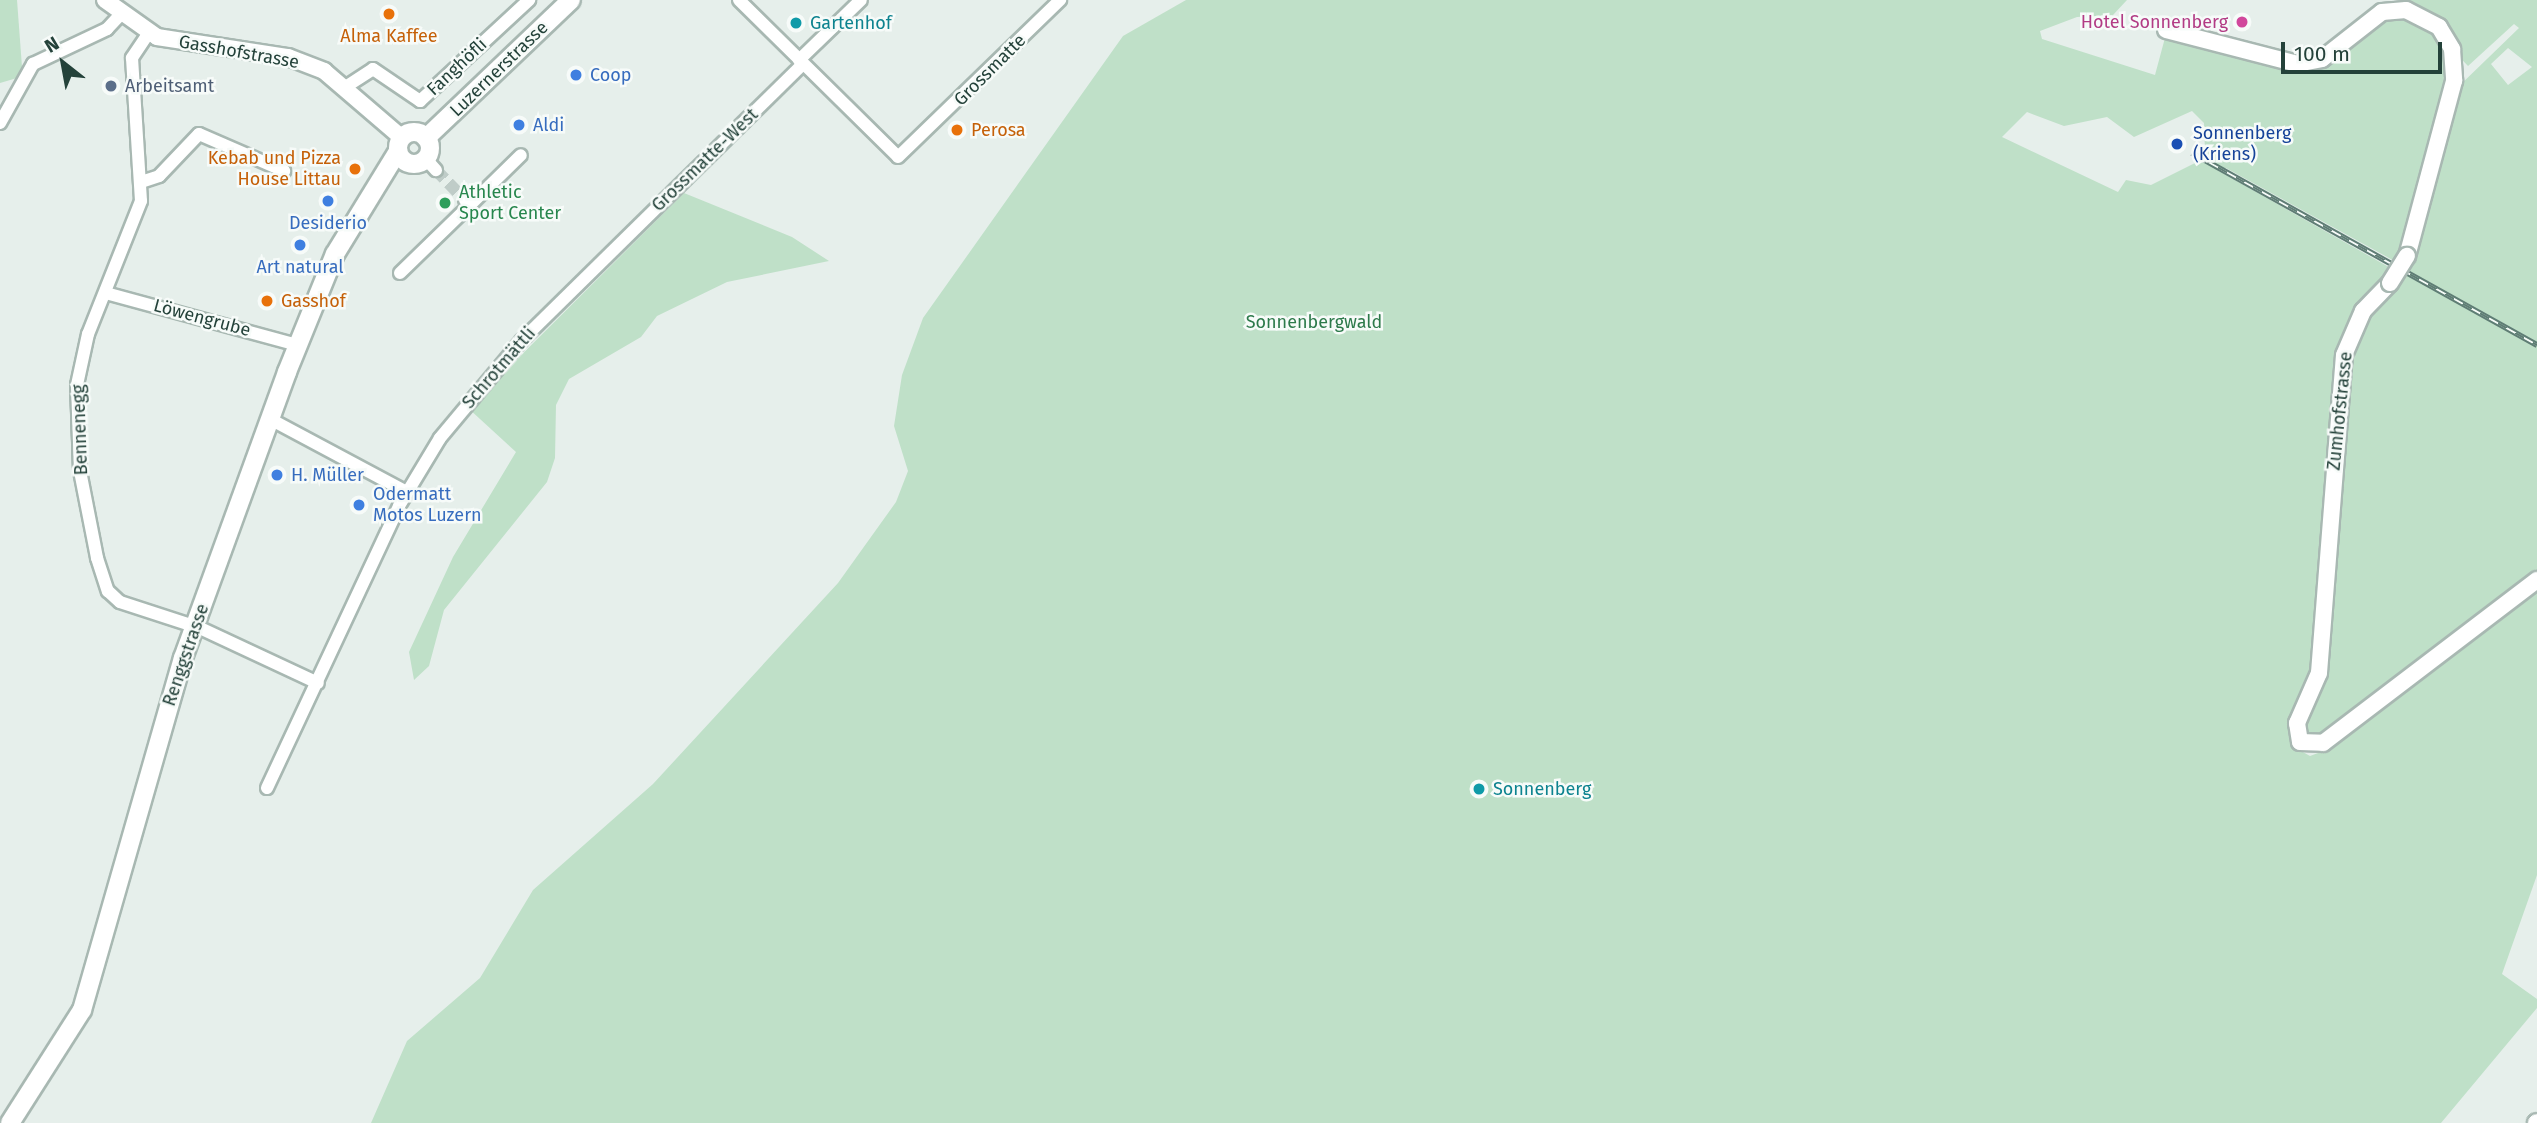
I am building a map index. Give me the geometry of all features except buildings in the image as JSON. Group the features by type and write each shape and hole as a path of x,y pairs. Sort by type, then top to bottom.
{"main road":[{"name":"Luzernerstrasse","path":"426,138 570,0"},
{"path":"416,132 426,138 426,164 400,144 416,132"},
{"name":"Renggstrasse","path":"10,1123 67,1041 90,988 195,626 270,419 335,254 377,190 400,144"},
{"name":"Renggstrasse","path":"377,190 426,164"}],"street":[{"name":"Gasshofstrasse","path":"105,0 120,15 148,34 288,57 347,86 400,144"},
{"name":"Fanghöfli","path":"347,86 373,69 420,102 529,0"},
{"name":"Grossmatte","path":"739,0 898,157 1060,0"},
{"path":"801,62 861,0"},
{"name":"Zumhofstrasse","path":"2166,30 2297,64 2322,59 2363,23 2390,10 2416,13 2439,27 2452,49 2454,81 2407,256 2390,283 2363,311 2344,355 2319,673 2297,723 2300,742 2323,743 2537,580"},
{"path":"0,123 33,64 107,29 120,15"},
{"name":"Bennenegg","path":"148,34 132,58 141,201 84,344 77,385 80,471 102,576 120,602 195,626"},
{"name":"Grossmatte-West","path":"606,256 801,62"},
{"path":"141,183 159,176 199,134 284,171"},
{"path":"400,273 467,202 521,155"},
{"name":"Schrotmättli","path":"267,788 407,492 478,390 606,256"},
{"name":"Löwengrube","path":"106,293 298,345"},
{"path":"270,419 407,492"},
{"path":"195,626 318,683"}],"green space":[{"path":"0,0 17,0 22,67 17,78 0,83"},
{"name":"Sonnenbergwald","path":"1186,0 2127,0 2113,15 2077,17 2040,31 2042,39 2155,75 2166,34 2249,61 2251,55 2299,69 2367,25 2402,13 2439,32 2451,67 2398,263 2226,168 2219,171 2394,270 2354,326 2317,655 2305,697 2299,694 2287,723 2294,747 2310,756 2326,750 2537,585 2537,875 2502,974 2537,999 2537,1008 2441,1123 371,1123 407,1041 480,978 533,890 653,784 838,583 896,502 908,471 894,426 902,375 923,318 1123,36","holes":["2192,111 2204,123 2205,152 2195,163 2151,185 2126,180 2118,192 2002,137 2027,112 2064,126 2107,117 2134,137"]},
{"path":"2405,0 2537,0 2537,576 2322,741 2308,743 2303,720 2322,676 2345,372 2361,325 2397,281 2456,89 2519,28 2514,24 2468,66","holes":["2508,48 2532,67 2508,85 2491,64"]},
{"path":"684,193 792,237 829,261 727,282 657,316 641,337 569,379 556,405 555,458 547,482 444,610 429,666 414,680 409,652 453,557 516,452 468,408"}],"tunnel":[{"path":"436,170 465,200"}],"railway":[{"path":"2192,153 2537,345"}],"place":[{"name":"Alma Kaffee","path":"389,14"},
{"name":"Hotel Sonnenberg","path":"2242,22"},
{"name":"Gartenhof","path":"796,23"},
{"name":"Coop","path":"576,75"},
{"name":"Arbeitsamt","path":"111,86"},
{"name":"Aldi","path":"519,125"},
{"name":"Perosa","path":"957,130"},
{"name":"Sonnenberg (Kriens)","path":"2177,144"},
{"name":"Kebab und Pizza House Littau","path":"355,169"},
{"name":"Desiderio","path":"328,201"},
{"name":"Athletic Sport Center","path":"445,203"},
{"name":"Art natural","path":"300,245"},
{"name":"Gasshof","path":"267,301"},
{"name":"H. Müller","path":"277,475"},
{"name":"Odermatt Motos Luzern","path":"359,505"},
{"name":"Sonnenberg","path":"1479,789"}]}
